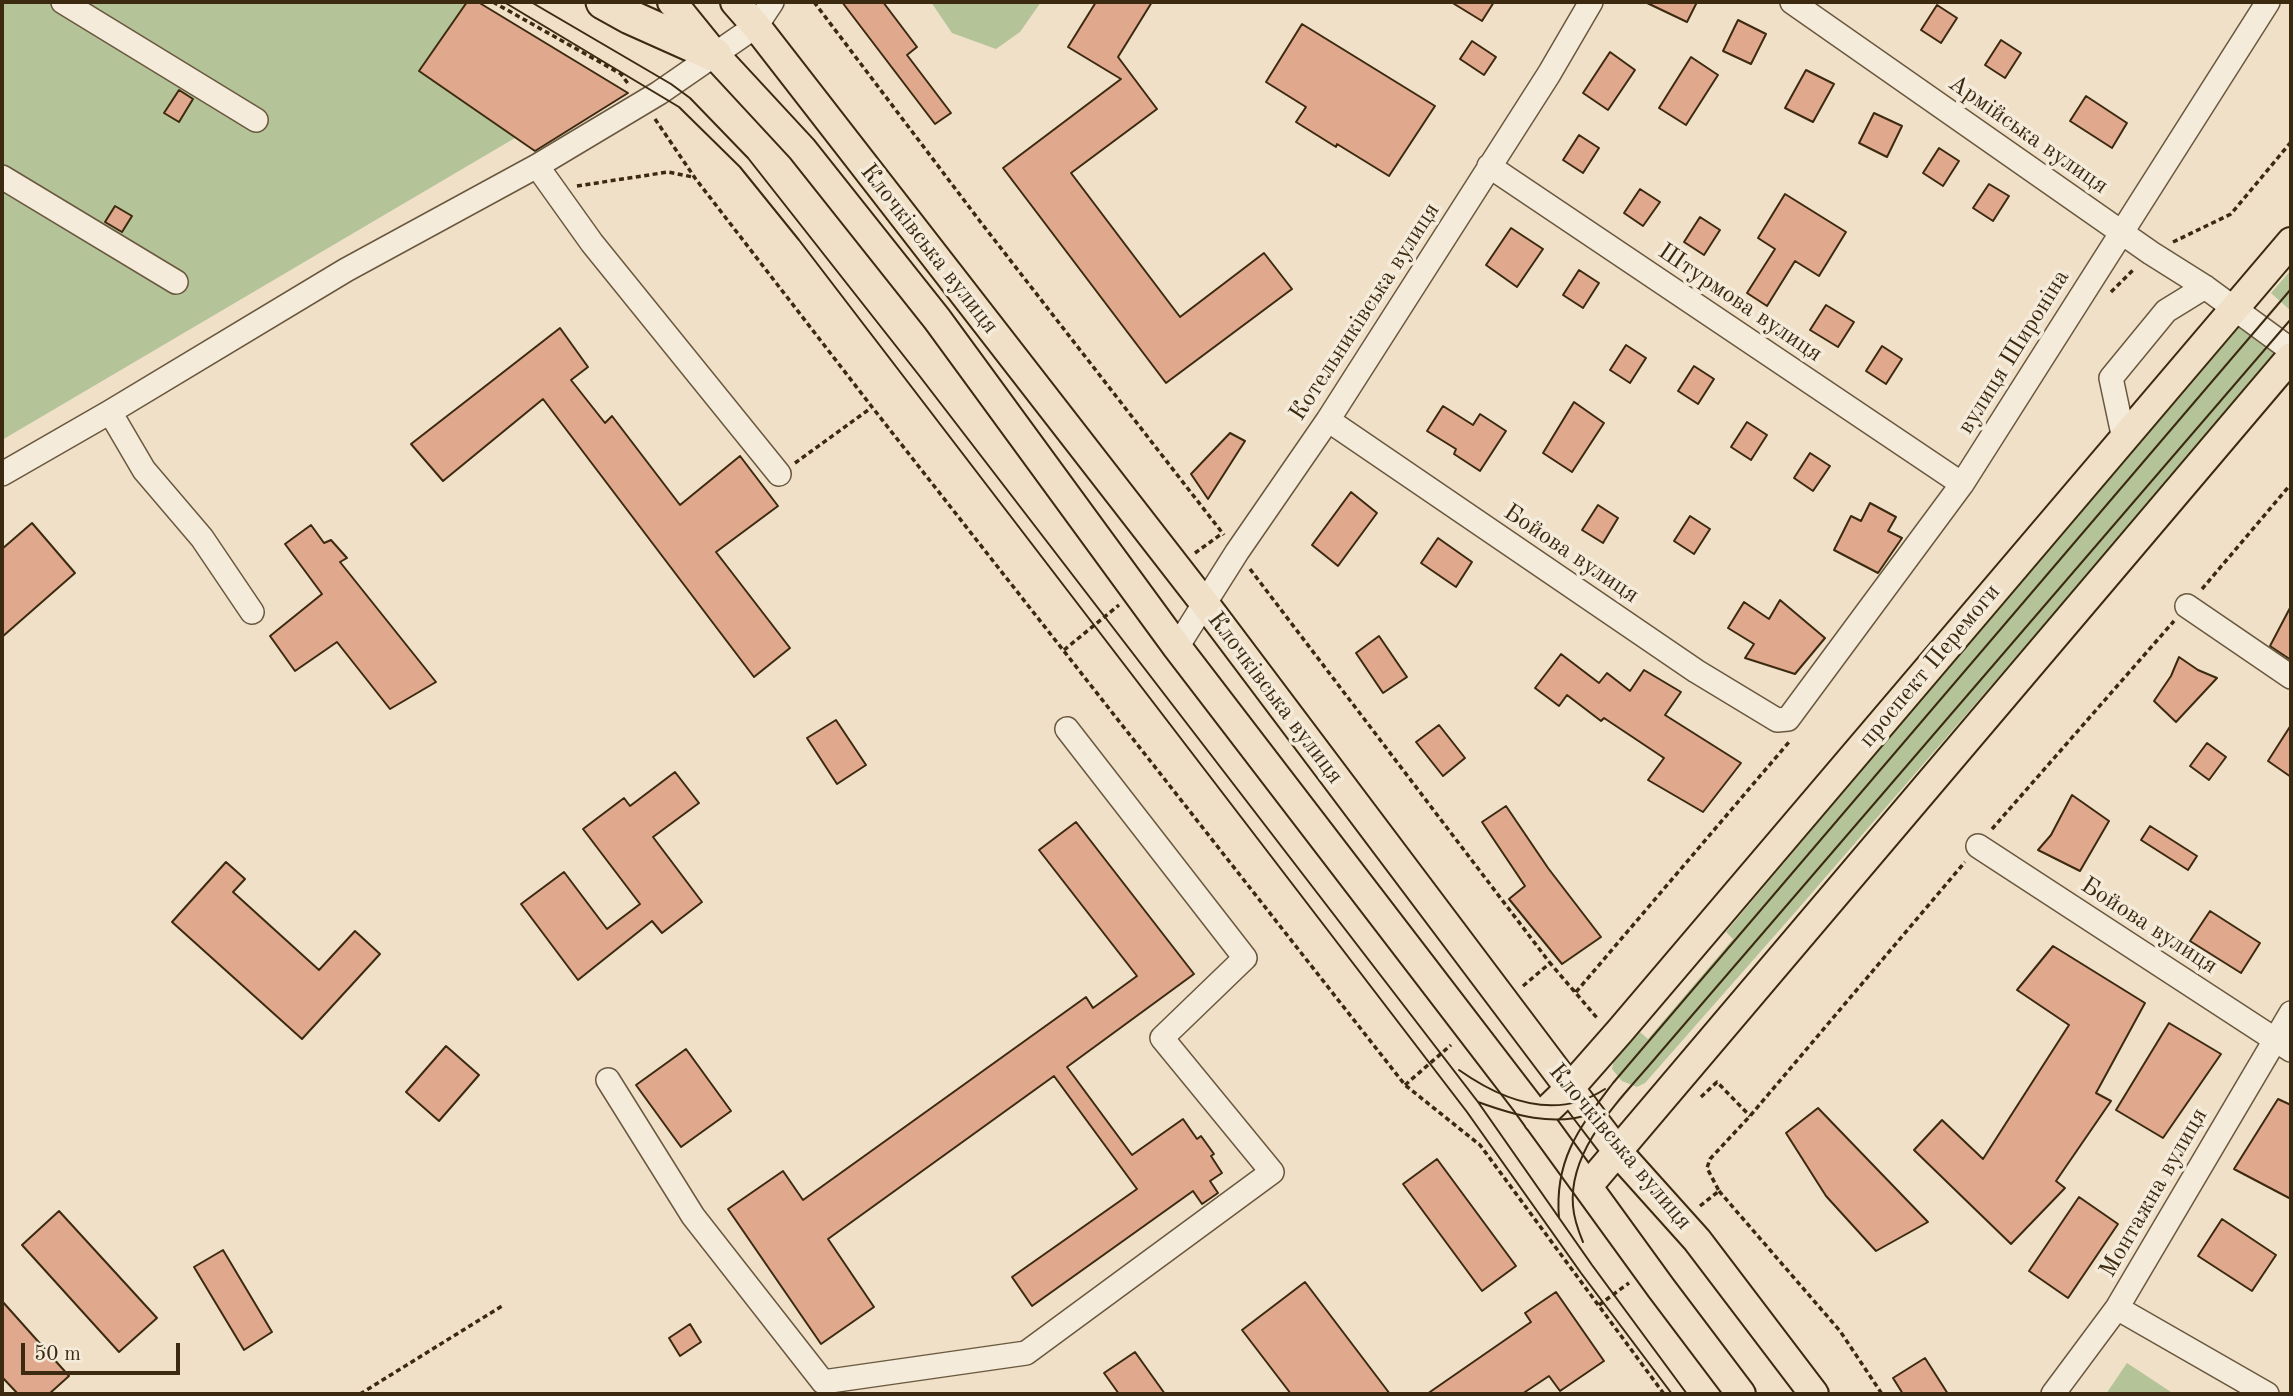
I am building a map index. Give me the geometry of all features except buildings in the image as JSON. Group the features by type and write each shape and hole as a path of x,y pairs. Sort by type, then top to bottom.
{"highway":[{"path":"603,2 715,55"}],"main road":[{"name":"Клочківська вулиця","path":"672,2 715,55 802,149 937,320 1177,647 1538,1119 1741,1394"},
{"name":"Клочківська вулиця","path":"735,2 1205,604 1569,1089 1618,1152 1697,1240 1814,1394"},
{"name":"проспект Перемоги","path":"1538,1119 1569,1089 2291,242"},
{"path":"1588,1186 2291,356"}],"street":[{"path":"63,2 256,120"},
{"path":"2,474 346,270 537,166 643,103 756,26 772,2"},
{"name":"Котельниківська вулиця","path":"1177,647 1237,552 1328,420 1549,74 1591,2"},
{"name":"Армійська вулиця","path":"1792,2 2151,253 2236,308 2291,350"},
{"name":"вулиця Широніна","path":"1788,719 1962,484 2268,2"},
{"path":"537,166 592,243 785,470"},
{"name":"Штурмова вулиця","path":"1489,166 1962,484"},
{"path":"2,177 176,282"},
{"path":"2124,439 2111,378 2166,311 2205,287"},
{"path":"110,412 144,470 202,538 252,612"},
{"name":"Бойова вулиця","path":"1328,420 1696,671 1777,720 1788,719"},
{"path":"2187,606 2291,677"},
{"path":"608,1080 693,1216 823,1381 1026,1353 1272,1172 1162,1038 1245,958 1067,729"},
{"name":"Бойова вулиця","path":"1978,846 2283,1045"},
{"name":"Монтажна вулиця","path":"2053,1394 2117,1308 2283,1045 2291,1013"},
{"path":"2117,1308 2267,1394"}],"path":[{"path":"493,2 621,74 695,178 872,407 1405,1085 1480,1145 1664,1394"},
{"path":"814,2 1550,963 1601,1024"},
{"path":"2151,253 2231,214 2291,142"},
{"path":"554,189 668,172 695,178"},
{"path":"785,470 872,407"},
{"path":"1194,554 1223,533"},
{"path":"1064,650 1121,604"},
{"path":"1523,986 1550,963"},
{"path":"1405,1085 1456,1041"},
{"path":"1701,1097 1717,1082 1751,1116"},
{"path":"1719,1191 1840,1331 1882,1394"},
{"path":"1598,1306 1632,1282"},
{"path":"360,1394 502,1306"}],"green space":[{"path":"2,2 467,2 419,71 515,138 2,440"},
{"path":"931,2 1041,2 1020,32 996,49 952,33"},
{"path":"2291,270 2291,311 2271,293"},
{"path":"2243,323 2279,353 1645,1083 1637,1087 1622,1081 1612,1069 1614,1060 1640,1032 1648,1039 1733,939 1726,932"},
{"path":"2127,1363 2174,1394 2106,1394"}],"tram line":[{"path":"504,2 679,107 740,167 799,240 1467,1112 1581,1273 1672,1394"},
{"path":"531,2 671,84 690,98 748,158 918,374 1478,1102 1592,1265 1687,1394"},
{"path":"1559,1218 1559,1197 1565,1161 1580,1129 1613,1083 2291,289"},
{"path":"1583,1242 1573,1206 1574,1184 1579,1163 1589,1143 1615,1105 2291,319"},
{"path":"1459,1070 1493,1091 1530,1103 1568,1104 1586,1099 1605,1089"},
{"path":"1478,1102 1534,1118 1577,1118 1591,1114"}]}
